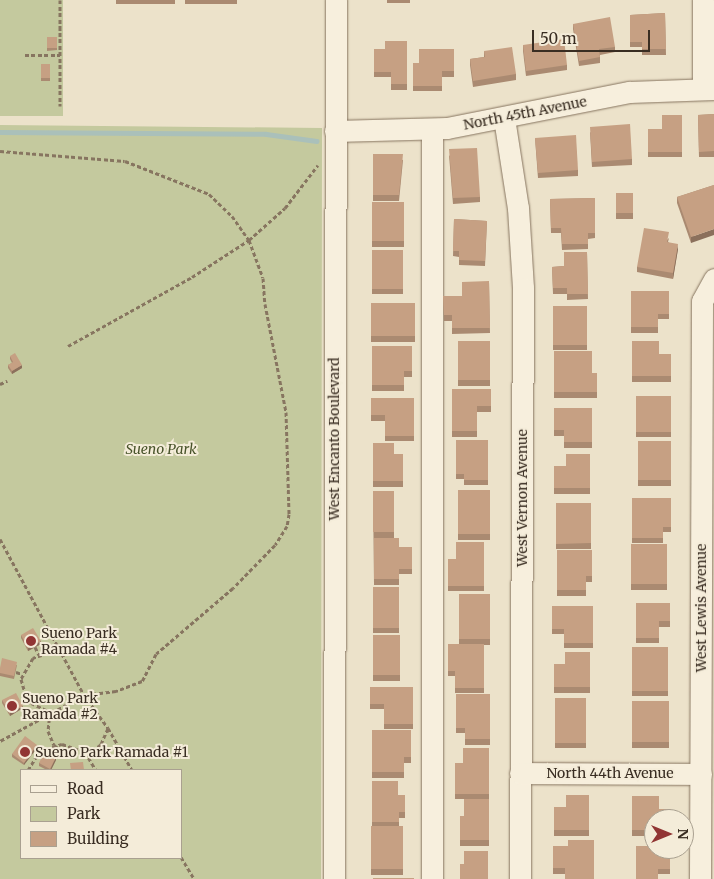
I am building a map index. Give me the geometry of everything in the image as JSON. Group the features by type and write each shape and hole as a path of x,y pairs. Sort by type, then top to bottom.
{"street":[{"name":"West Encanto Boulevard","path":"334,879 336,0"},
{"path":"703,0 708,89"},
{"name":"North 45th Avenue","path":"335,132 432,129 504,118 621,94 708,89"},
{"name":"West Vernon Avenue","path":"504,118 518,208 523,288 520,879"},
{"path":"432,129 432,879"},
{"name":"West Lewis Avenue","path":"700,879 702,301 714,279"},
{"name":"North 44th Avenue","path":"520,773 701,774"}],"path":[{"path":"60,0 60,106"},
{"path":"25,55 60,55"},
{"path":"0,150 125,161 209,194 224,206 248,240 264,278 265,304 286,412 289,514 287,526 276,545 233,588 156,654 142,680 116,691 84,694 0,740"},
{"path":"68,346 192,277 248,240 285,208 319,164"},
{"path":"0,384 7,381"},
{"path":"0,539 84,694 108,728 131,769"},
{"path":"35,647 39,655"},
{"path":"50,712 26,697 22,674 27,663 39,655 63,653"},
{"path":"16,672 22,674"},
{"path":"19,702 26,697"},
{"path":"50,712 48,731 54,745 67,755 88,755 101,744 108,728"},
{"path":"28,769 31,760 42,750 54,745 70,745 88,755 95,769"},
{"path":"182,859 194,879"}],"green space":[{"path":"0,0 63,0 63,116 0,116"},
{"name":"Sueno Park","path":"0,125 322,128 321,879 0,879"}],"building":[{"path":"665,13 666,49 642,49 642,42 630,42 630,15"},
{"path":"610,17 615,47 599,49 600,57 579,61 573,24"},
{"path":"47,37 57,37 57,48 47,48"},
{"path":"564,39 567,65 526,71 523,45"},
{"path":"385,41 407,41 407,84 391,84 391,72 374,72 374,49 385,49"},
{"path":"512,47 516,74 473,81 470,59 485,57 484,51"},
{"path":"419,49 454,49 454,71 442,71 442,86 413,86 413,63 419,63"},
{"path":"41,64 50,64 50,78 41,78"},
{"path":"714,114 714,151 699,152 698,115"},
{"path":"662,115 682,115 682,152 648,152 648,129 662,129"},
{"path":"630,124 632,159 592,162 590,127"},
{"path":"576,135 578,170 538,173 535,138"},
{"path":"477,148 480,197 453,198 449,149"},
{"path":"373,154 403,154 399,195 373,195"},
{"path":"714,185 714,229 691,237 677,197"},
{"path":"616,193 633,193 633,213 616,213"},
{"path":"595,198 595,233 588,233 588,244 562,244 561,228 551,228 550,199"},
{"path":"372,202 404,202 404,241 372,241"},
{"path":"454,219 487,221 485,261 459,260 459,251 453,251"},
{"path":"644,228 669,232 667,242 678,244 673,273 637,267"},
{"path":"372,250 403,250 403,289 372,289"},
{"path":"564,252 587,252 588,294 567,294 567,288 553,288 552,267 564,266"},
{"path":"489,281 490,328 452,328 452,315 444,315 443,296 462,296 462,282"},
{"path":"631,291 669,291 669,314 658,314 658,327 631,327"},
{"path":"371,303 415,303 415,336 371,336"},
{"path":"553,306 587,306 587,345 553,345"},
{"path":"458,341 490,341 490,380 458,380"},
{"path":"632,341 659,341 659,354 671,354 671,376 632,376"},
{"path":"372,346 412,346 412,371 404,371 404,385 372,385"},
{"path":"554,351 592,351 592,373 597,373 597,392 554,392"},
{"path":"15,353 22,365 12,371 8,365 13,362 10,356"},
{"path":"452,389 491,389 491,406 477,406 477,431 452,431"},
{"path":"636,396 671,396 671,432 636,432"},
{"path":"371,398 414,398 414,436 385,436 385,415 371,415"},
{"path":"554,408 592,408 592,442 564,442 564,430 554,430"},
{"path":"456,440 488,440 488,480 464,480 464,474 456,474"},
{"path":"638,441 671,441 671,480 638,480"},
{"path":"373,443 394,443 394,454 403,454 403,481 373,481"},
{"path":"566,454 590,454 590,488 554,488 554,466 566,466"},
{"path":"458,490 490,490 490,534 458,534"},
{"path":"373,491 394,491 394,532 373,532"},
{"path":"632,498 671,498 671,527 663,527 663,538 632,538"},
{"path":"556,503 591,503 591,543 556,544"},
{"path":"374,538 399,538 399,547 412,547 412,569 399,569 399,579 374,579"},
{"path":"456,542 484,542 484,586 448,586 448,559 456,559"},
{"path":"631,544 667,544 667,584 631,584"},
{"path":"557,550 592,550 592,576 586,576 586,590 557,590"},
{"path":"373,587 399,587 399,628 373,628"},
{"path":"459,594 490,594 490,639 459,639"},
{"path":"636,603 670,603 670,621 659,621 659,638 636,638"},
{"path":"552,606 593,606 593,643 564,643 564,629 552,629"},
{"name":"Sueno Park Ramada #4","path":"33,628 41,641 28,648 21,635"},
{"path":"373,635 400,635 400,675 373,675"},
{"path":"448,644 484,644 484,688 455,688 455,671 448,671"},
{"path":"632,647 668,647 668,691 632,691"},
{"path":"565,652 590,652 590,687 554,687 554,664 565,664"},
{"path":"2,658 17,662 14,676 0,673"},
{"path":"370,687 413,687 413,724 384,724 384,704 370,704"},
{"name":"Sueno Park Ramada #2","path":"16,693 23,706 10,713 2,700"},
{"path":"456,694 490,694 490,739 465,739 465,728 456,728"},
{"path":"555,698 586,698 586,743 555,743"},
{"path":"632,701 669,701 669,742 632,742"},
{"path":"372,730 411,730 411,757 404,757 404,772 372,772"},
{"name":"Sueno Park Ramada #1","path":"25,736 37,745 24,763 12,754"},
{"path":"463,748 489,748 489,794 455,794 455,763 463,763"},
{"path":"45,751 56,757 50,769 39,763"},
{"path":"83,762 84,769 71,769 70,763"},
{"path":"372,781 398,781 398,795 405,795 405,812 399,812 399,822 372,822"},
{"path":"566,795 589,795 589,830 554,830 554,807 566,807"},
{"path":"632,796 659,796 659,809 644,809 644,830 632,830"},
{"path":"464,799 489,799 489,840 460,840 460,816 464,816"},
{"path":"371,826 403,826 403,869 371,869"},
{"path":"568,840 594,840 594,879 565,879 565,868 553,868 553,846 568,846"},
{"path":"636,846 644,846 644,859 670,859 670,869 658,869 658,879 636,879"},
{"path":"464,851 488,851 488,879 460,879 460,864 464,864"},
{"path":"414,878 414,879 373,879"}],"waterway":[{"path":"0,132 266,134 317,141"}],"place":[{"name":"Sueno Park Ramada #4","path":"31,641"},
{"name":"Sueno Park Ramada #2","path":"12,706"},
{"name":"Sueno Park Ramada #1","path":"25,752"}]}
